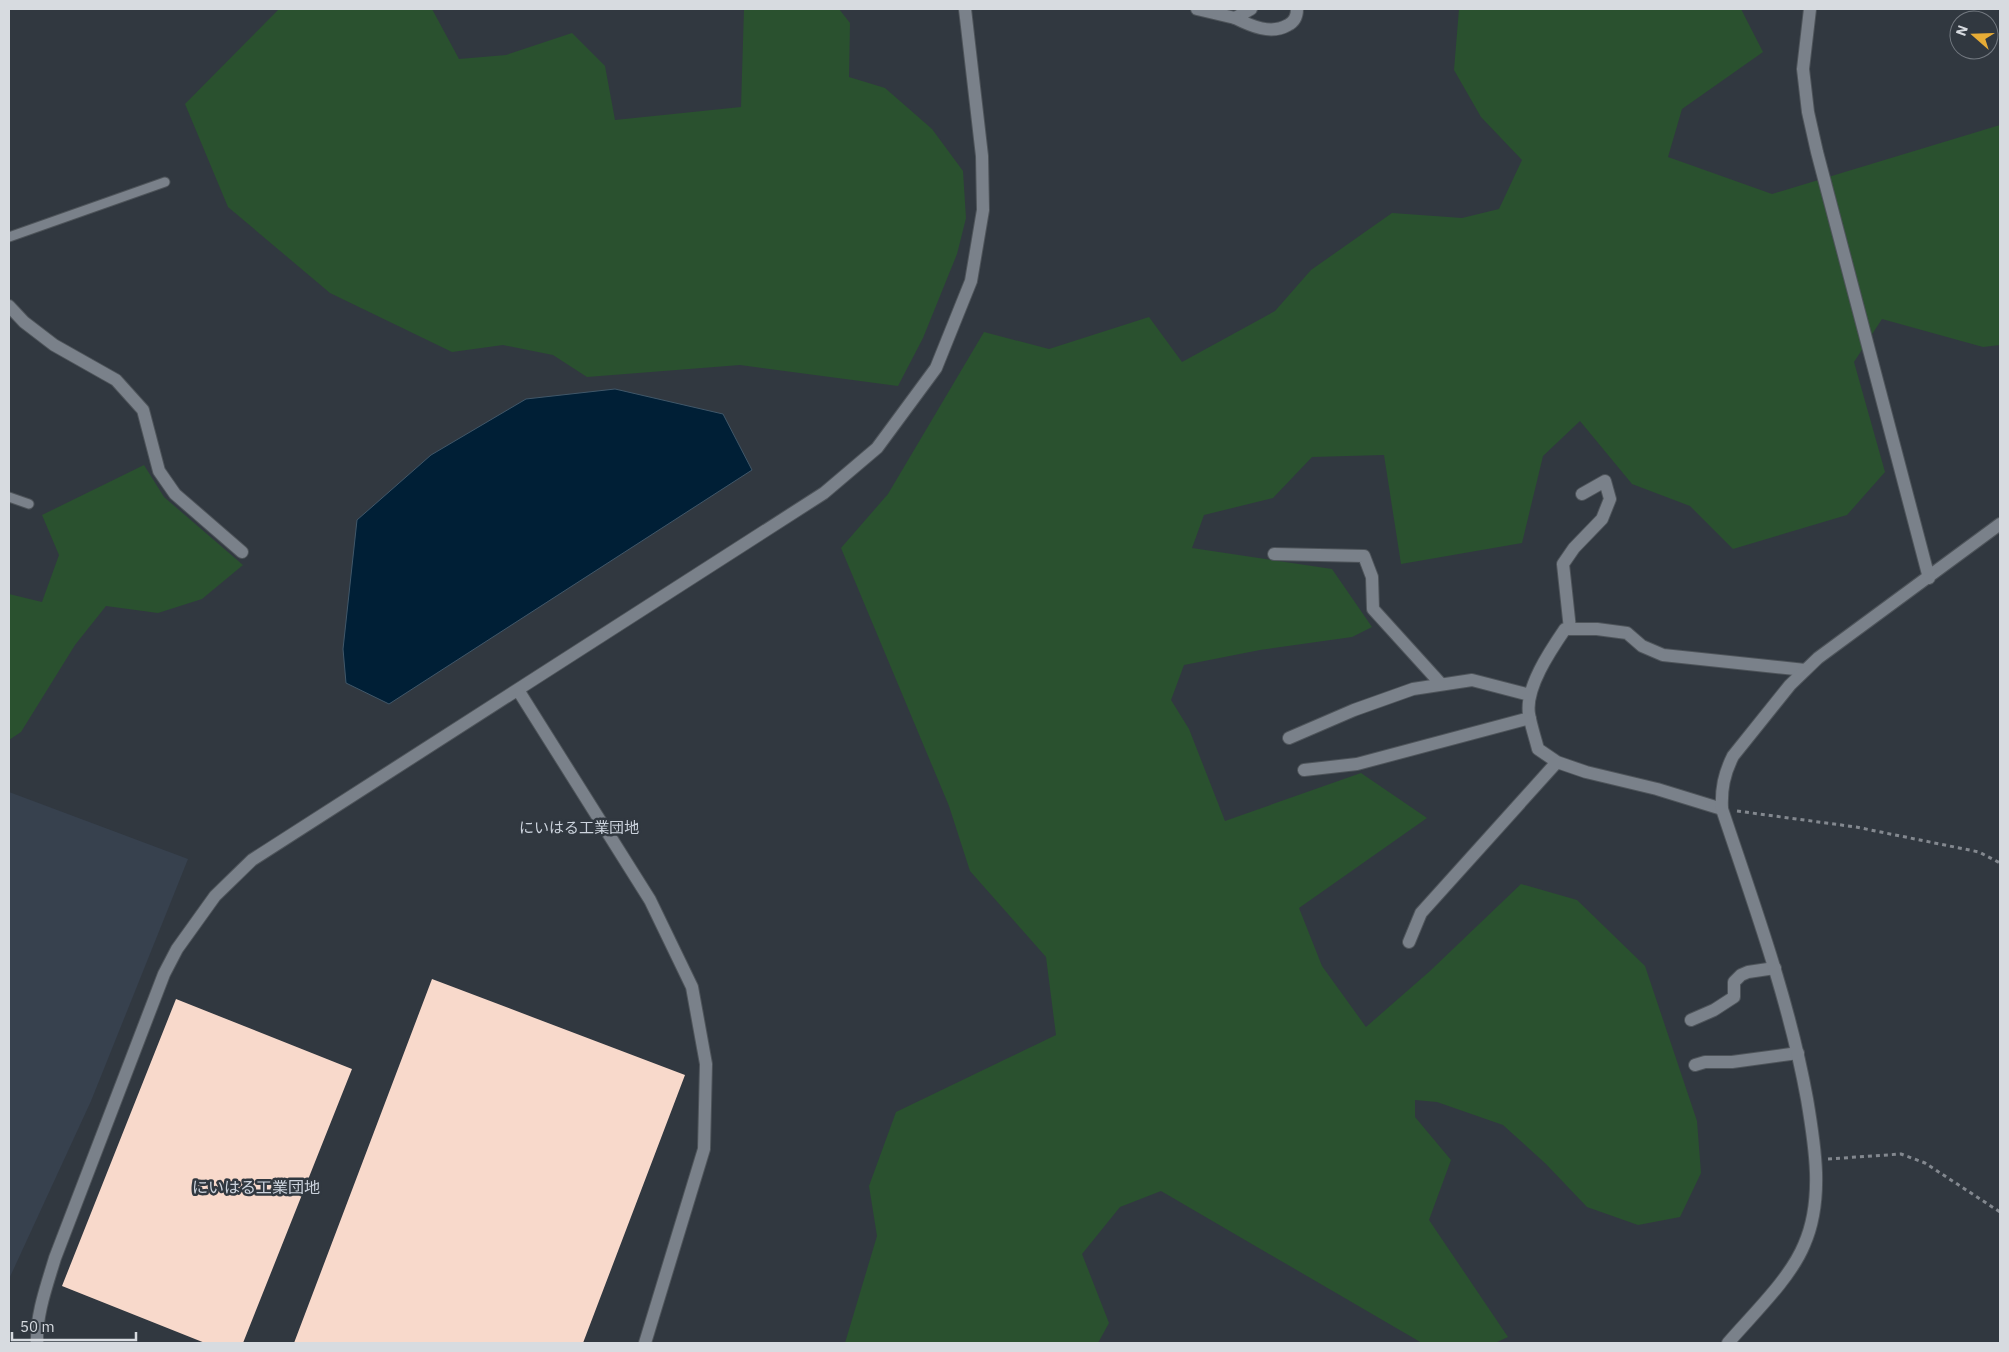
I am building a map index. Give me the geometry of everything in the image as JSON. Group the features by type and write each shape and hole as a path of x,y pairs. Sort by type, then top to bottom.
{"street":[{"path":"37,1343 36,1332 55,1258 164,974 192,927 215,896 252,860 824,493 877,448 936,368 971,281 982,210 982,156 965,9"},
{"path":"1197,9 1235,18 1248,25 1268,30 1282,29 1292,23 1297,9"},
{"path":"1235,18 1250,9"},
{"path":"1810,9 1803,69 1812,128 1929,578"},
{"path":"9,306 24,322 54,345 116,380 143,410 159,471 175,494 242,552"},
{"path":"1570,630 1563,564 1574,548 1602,519 1610,499 1605,481 1582,494"},
{"path":"1728,1343 1793,1266 1805,1244 1816,1194 1813,1133 1798,1054 1775,968 1722,809 1722,783 1733,756 1804,670 2000,524"},
{"path":"1274,554 1364,556 1372,577 1373,609 1415,658 1441,684"},
{"path":"1722,809 1557,762 1538,748 1530,718 1530,695 1553,647 1565,630 1597,629 1627,632 1642,646 1663,655 1804,670"},
{"path":"1289,738 1354,710 1412,689 1472,680 1530,695"},
{"path":"518,690 650,900 692,987 706,1064 704,1149 645,1343"},
{"path":"1304,770 1357,764 1530,718"},
{"path":"1409,942 1421,913 1557,762"},
{"path":"1691,1020 1714,1010 1734,997 1734,982 1742,975 1775,968"},
{"path":"1695,1065 1705,1062 1732,1062 1798,1054"}],"lane":[{"path":"9,237 165,182"},
{"path":"9,497 29,504"}],"path":[{"path":"1722,809 1856,827 1979,852 2000,864"},
{"path":"1815,1160 1901,1154 1925,1163 2000,1212"}],"shaded area":[{"path":"9,792 188,859 91,1101 9,1279"}],"green space":[{"path":"279,9 432,9 459,59 506,55 572,33 605,66 615,120 741,107 744,9 839,9 850,23 849,77 885,88 932,129 963,171 966,218 957,254 923,338 898,386 740,365 587,377 553,355 503,345 452,352 330,293 228,207 185,104"},
{"path":"1459,9 1741,9 1763,52 1682,109 1668,157 1772,194 2000,125 2000,345 1983,347 1882,319 1854,362 1885,472 1847,515 1733,549 1690,506 1632,484 1580,421 1543,456 1522,543 1401,564 1384,455 1312,457 1273,498 1204,515 1192,548 1332,569 1372,627 1352,637 1260,650 1184,665 1171,700 1189,729 1225,821 1361,773 1427,818 1299,908 1322,966 1366,1027 1430,971 1521,884 1577,900 1645,966 1697,1121 1701,1173 1680,1217 1638,1225 1587,1207 1546,1164 1503,1125 1437,1102 1415,1100 1415,1117 1451,1160 1429,1220 1508,1337 1495,1343 1422,1343 1161,1191 1120,1207 1082,1254 1109,1323 1098,1343 845,1343 877,1236 869,1186 896,1112 1056,1035 1046,957 970,871 949,806 841,548 888,494 984,332 1049,349 1149,317 1182,362 1275,311 1311,270 1392,213 1462,218 1499,209 1522,160 1481,117 1454,70"},
{"path":"144,465 164,497 243,565 202,599 158,613 106,606 75,645 21,732 9,740 9,594 42,602 59,555 42,515"}],"water":[{"path":"615,389 723,414 752,470 389,704 346,683 343,649 357,520 431,455 526,399"}],"building":[{"path":"432,979 685,1075 583,1343 294,1343"},
{"path":"176,999 352,1069 243,1343 205,1343 62,1286"}],"district":[{"name":"にいはる工業団地","path":"579,828"},
{"name":"にいはる工業団地","path":"256,1187"}]}
